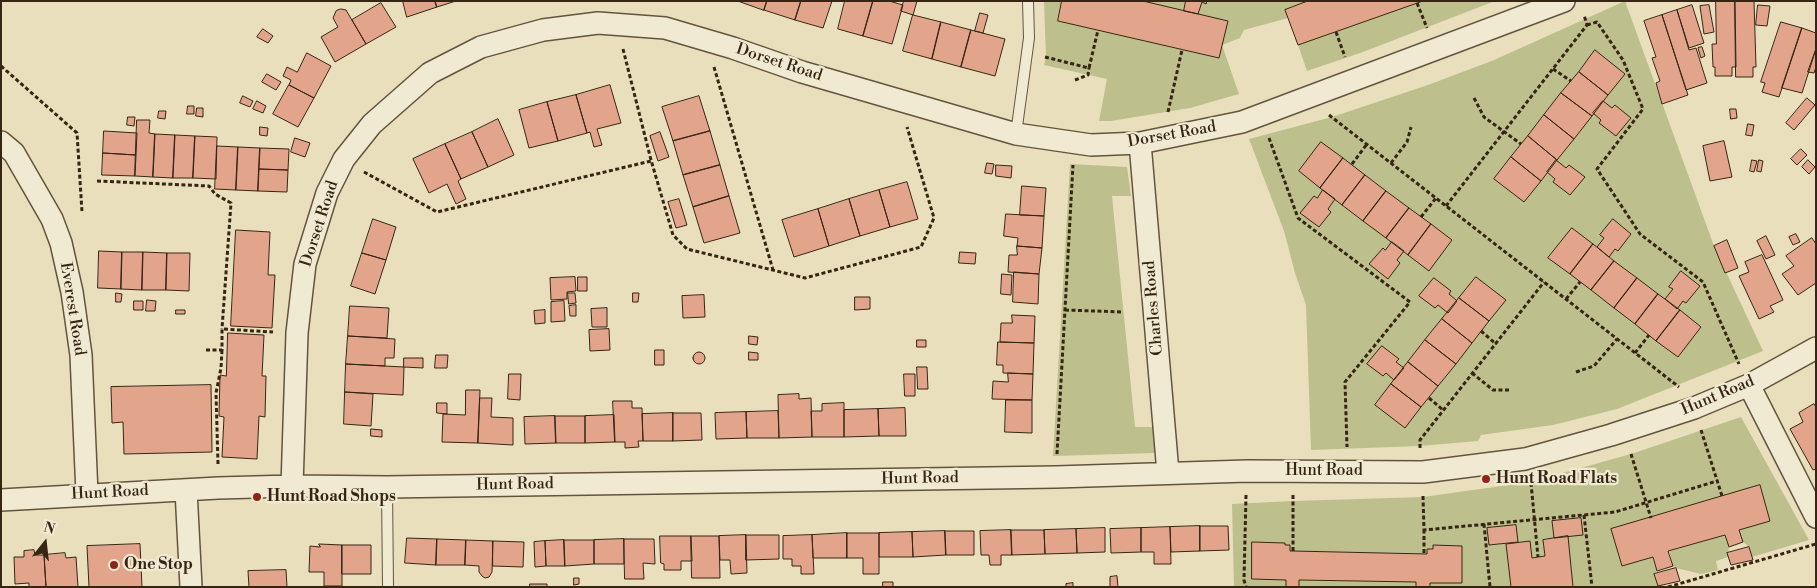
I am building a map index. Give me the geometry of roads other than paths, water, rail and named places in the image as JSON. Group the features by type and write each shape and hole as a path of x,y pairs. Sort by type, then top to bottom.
{"street":[{"name":"Dorset Road","path":"292,486 297,333 305,264 327,193 344,159 372,124 430,73 481,46 543,30 598,23 665,28 802,72 1016,134 1091,145 1140,143 1242,122 1573,5"},
{"name":"Everest Road","path":"1,142 14,153 52,218 63,253 72,292 80,355 87,494"},
{"name":"Charles Road","path":"1140,143 1168,473"},
{"name":"Hunt Road","path":"1,500 87,494 292,486 387,487 1056,477 1292,470 1423,472 1528,458 1694,408 1749,385 1816,348"},
{"path":"1749,385 1816,517"},
{"path":"186,490 191,587"}],"lane":[{"path":"1016,134 1029,38 1028,1"},
{"path":"387,487 388,587"}],"place":[{"name":"Hunt Road Flats","path":"1486,479"},
{"name":"Hunt Road Shops","path":"257,497"},
{"name":"One Stop","path":"114,565"}]}
